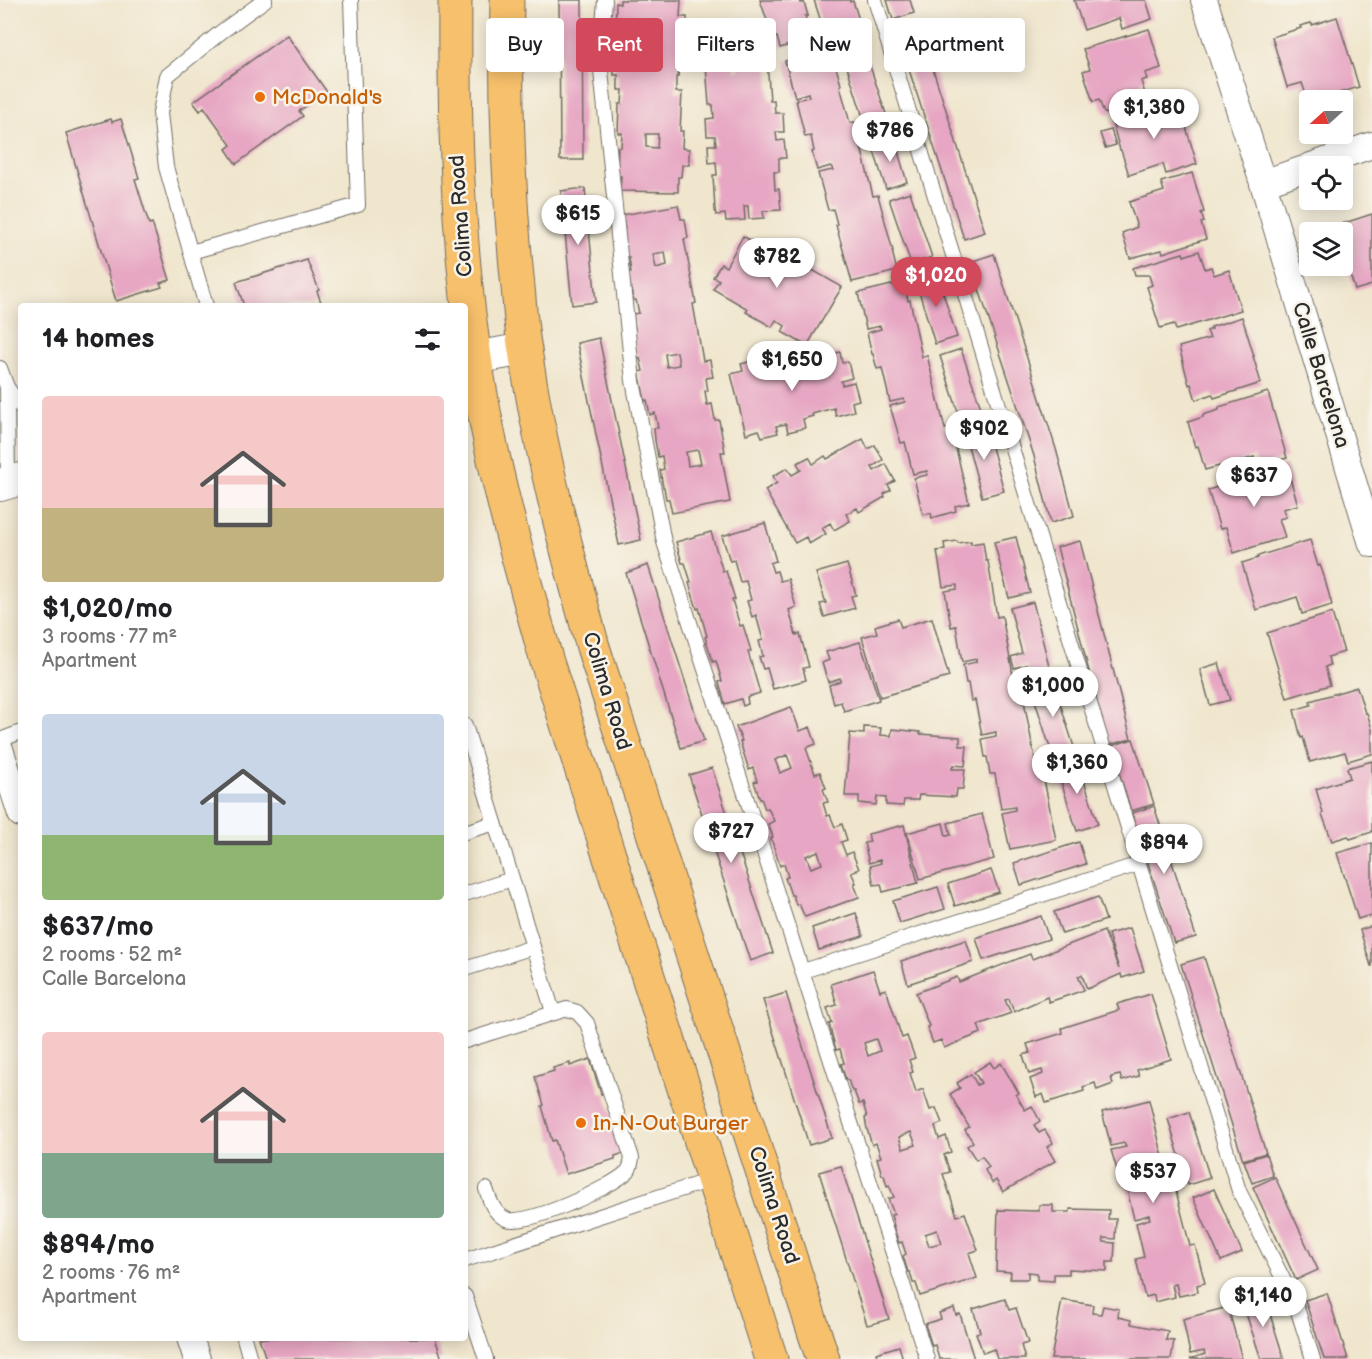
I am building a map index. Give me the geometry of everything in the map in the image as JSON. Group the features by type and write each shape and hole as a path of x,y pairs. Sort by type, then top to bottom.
{"main road":[{"name":"Colima Road","path":"455,0 457,167 466,303"},
{"name":"Colima Road","path":"507,0 508,149 514,251 524,349 544,454 592,647 823,1359"},
{"name":"Colima Road","path":"468,331 470,359 495,467 547,662 771,1359"},
{"path":"713,1179 775,1207"}],"street":[{"name":"Calle Barcelona","path":"1204,0 1263,183 1370,533"},
{"path":"1341,156 1372,145"},
{"path":"1263,183 1299,171"},
{"path":"470,359 524,349"},
{"path":"0,749 18,805"},
{"path":"191,1341 197,1359"}],"lane":[{"path":"205,303 166,166 160,114 167,76 265,0"},
{"path":"191,252 358,205 351,0"},
{"path":"604,0 600,61 633,381 664,542 927,1359"},
{"path":"875,0 1239,1191 1296,1305 1313,1359"},
{"path":"0,368 7,387 18,402"},
{"path":"7,387 10,482"},
{"path":"0,740 18,733"},
{"path":"470,756 495,823 553,1012"},
{"path":"468,831 495,823"},
{"path":"802,971 1139,864"},
{"path":"468,893 512,879"},
{"path":"468,968 533,948"},
{"path":"468,1040 553,1012 567,1009 577,1012 586,1023 632,1158 627,1172 592,1193 549,1213 513,1221 503,1218 491,1206 486,1189"},
{"path":"468,1259 713,1179"},
{"path":"468,1305 486,1359"},
{"path":"245,1341 250,1359"}],"building":[{"path":"559,0 582,0 582,18 576,18 576,72 582,72 583,160 560,160 559,72 564,72 564,18 559,18"},
{"path":"620,0 681,0 680,17 687,17 675,18 675,72 678,72 676,92 682,92 680,131 683,131 682,148 689,149 689,165 682,165 681,177 678,177 678,192 620,191 621,176 617,176 618,147 621,147 622,133 618,133 619,104 622,104 623,90 618,90 618,75 614,75 614,72 663,72 663,18 615,18 616,3 620,4","holes":["646,134 658,134 657,148 646,147"]},
{"path":"760,0 800,0 801,3 804,2 808,16 788,18 788,46 780,48 776,37 776,18 766,18"},
{"path":"814,0 853,1 858,18 820,18"},
{"path":"887,0 910,0 914,13 892,18"},
{"path":"1074,0 1146,0 1152,19 1122,29 1119,18 1084,30"},
{"path":"1337,17 1359,87 1349,90 1304,90 1302,83 1287,87 1272,37 1301,28 1300,26 1311,23 1312,25"},
{"path":"1149,29 1161,68 1145,73 1147,79 1141,81 1147,100 1111,111 1112,113 1104,113 1099,100 1093,102 1083,71 1090,69 1083,49"},
{"name":"McDonald's","path":"287,35 327,92 299,111 303,116 236,164 226,149 231,145 204,107 200,111 193,102"},
{"path":"707,72 768,72 770,100 774,100 775,113 783,113 784,132 776,132 777,141 784,140 786,158 779,158 779,172 774,172 775,190 779,189 781,210 763,211 764,218 749,219 748,206 744,206 745,220 726,221 725,214 716,215 713,175 717,175 716,162 709,163 708,145 716,145 715,136 707,136 706,119 714,118 713,105 709,105"},
{"path":"788,72 837,72 850,123 855,122 873,196 878,195 897,271 852,282 833,209 828,210 818,173 833,170 831,166 817,170 811,136 805,137 796,100 809,97 808,93 795,97"},
{"path":"849,72 872,72 890,126 868,133"},
{"path":"910,72 934,72 985,232 964,239"},
{"path":"1171,101 1178,126 1185,124 1197,164 1166,174 1163,164 1129,175 1112,122 1129,117 1128,114"},
{"path":"111,119 112,122 121,119 139,178 135,179 170,280 160,283 162,287 116,301 66,133"},
{"path":"1111,130 1116,145 1105,148 1100,133"},
{"path":"894,138 907,182 886,189 872,145"},
{"path":"1192,173 1204,212 1201,213 1204,222 1201,223 1206,239 1163,253 1162,250 1130,258 1122,233 1137,227 1129,202 1164,191 1161,182"},
{"path":"585,188 596,302 572,305 561,191"},
{"path":"910,192 932,257 911,264 889,199"},
{"path":"678,205 681,219 685,219 688,238 684,239 696,303 693,304 703,361 710,360 713,377 706,378 707,405 712,404 715,420 719,420 725,452 721,452 730,502 672,513 669,499 666,499 660,470 664,469 662,456 658,457 655,440 654,428 658,428 655,413 650,415 647,400 645,401 639,372 643,371 640,358 637,359 632,330 635,329 633,314 639,313 636,300 633,300 628,272 631,272 629,258 625,258 620,230 625,229 622,215","holes":["665,252 667,265 656,268 653,254","677,352 679,365 667,367 665,354","698,450 701,464 688,466 686,452"]},
{"path":"1372,214 1372,285 1355,290 1351,276 1353,276 1353,222 1347,222"},
{"path":"743,236 777,256 781,250 794,257 796,252 811,261 807,267 842,287 807,346 782,332 785,326 776,320 772,327 746,312 748,309 713,289 719,280 713,277 721,264 726,267"},
{"path":"1199,251 1205,269 1211,267 1214,275 1229,270 1241,310 1176,330 1174,324 1160,328 1147,287 1152,285 1149,275 1135,275 1133,268 1183,253 1184,256"},
{"path":"994,254 1056,449 1074,516 1051,523 1034,456 970,262"},
{"path":"307,260 319,290 317,291 321,302 243,303 236,282"},
{"path":"936,271 957,337 935,344 915,278"},
{"path":"904,282 922,357 927,355 945,429 951,428 969,503 955,506 956,511 932,518 931,513 923,515 914,478 927,475 927,471 913,474 905,442 901,443 890,406 905,402 904,399 890,402 882,368 877,369 872,354 867,333 881,329 880,326 866,329 858,293"},
{"path":"1242,317 1261,383 1214,398 1212,394 1196,400 1191,384 1189,385 1179,347 1210,338 1207,331 1212,329 1211,327"},
{"path":"599,338 641,540 619,545 577,343"},
{"path":"961,349 983,414 961,421 940,356"},
{"path":"786,352 788,360 798,357 799,362 840,352 842,363 848,362 852,378 841,381 842,385 854,382 859,400 852,402 854,411 836,416 834,408 803,419 805,428 788,432 786,424 776,426 778,433 762,437 759,430 746,434 731,374 743,371 741,364 759,359 761,367 770,364 769,357"},
{"path":"1268,392 1287,458 1257,467 1254,457 1205,470 1188,422 1219,410 1219,407"},
{"path":"986,425 1004,491 982,497 964,431"},
{"path":"863,439 868,449 875,445 883,460 872,467 874,471 886,464 895,481 888,485 891,490 884,494 885,497 859,512 857,508 846,514 850,521 834,530 830,523 822,528 826,534 809,544 806,537 795,543 765,490 777,483 773,476 787,468 792,475 801,470 797,463 809,457 813,464 825,456 827,459"},
{"path":"1286,465 1298,505 1283,509 1286,517 1279,519 1285,537 1234,553 1226,527 1220,529 1208,490"},
{"path":"765,523 776,561 770,563 773,572 777,571 780,581 788,579 796,607 789,610 796,635 800,634 809,667 803,668 806,680 773,689 767,668 763,669 759,657 763,656 759,641 763,640 756,615 752,617 747,601 751,600 746,581 740,582 734,560 730,561 722,536"},
{"path":"711,532 723,572 726,571 735,599 732,600 740,626 743,625 751,651 748,652 760,693 747,697 748,704 743,706 741,699 725,704 716,661 713,662 699,608 697,609 689,583 691,582 676,542"},
{"path":"1016,537 1030,593 1009,598 994,542"},
{"path":"1310,540 1332,605 1302,614 1297,597 1256,610 1242,563"},
{"path":"957,541 958,543 971,541 971,544 983,542 997,617 1002,616 1016,691 1022,690 1036,765 1041,764 1056,840 1010,849 1002,813 1015,810 1015,807 1001,809 995,774 990,774 982,739 996,736 996,732 982,735 975,700 971,701 963,665 976,662 976,659 962,662 956,626 951,627 945,591 957,589 957,585 943,587 937,551 945,550 944,543"},
{"path":"1080,541 1131,739 1108,745 1057,547"},
{"path":"847,564 856,595 851,596 855,608 824,617 820,604 826,603 816,573"},
{"path":"648,565 704,741 681,748 626,573"},
{"path":"1033,602 1050,670 1028,676 1026,665 1014,668 1011,657 1022,653 1010,608"},
{"path":"1332,613 1344,652 1328,657 1330,665 1325,667 1330,685 1287,698 1267,633"},
{"path":"932,618 949,677 880,697 862,637 877,633 875,626 898,619 901,627"},
{"path":"860,642 879,700 844,711 841,702 834,704 829,685 840,681 840,678 828,682 822,663 829,660 826,652"},
{"path":"1219,663 1230,700 1210,705 1200,669"},
{"path":"1053,681 1074,747 1052,754 1031,688"},
{"path":"1357,687 1372,729 1372,754 1348,761 1345,752 1310,762 1294,710 1311,705 1310,701"},
{"path":"791,707 800,731 810,727 816,744 806,748 815,774 820,772 826,788 823,789 828,802 823,803 827,816 830,815 835,827 842,824 847,840 841,842 846,855 852,852 859,869 851,872 859,897 805,917 799,904 796,905 785,878 788,877 784,864 780,866 771,838 773,837 768,824 774,821 768,808 765,809 760,799 754,782 757,781 753,768 749,770 736,727","holes":["787,755 792,768 780,773 775,760","818,851 822,864 811,868 806,856"]},
{"path":"864,727 881,728 880,735 891,736 892,729 960,737 960,746 967,746 965,766 953,765 952,769 965,769 963,789 957,789 956,797 919,795 918,800 904,800 903,806 886,805 886,798 877,797 876,805 859,803 859,796 845,796 850,733 864,734"},
{"path":"1133,739 1154,804 1131,811 1111,746"},
{"path":"1077,759 1098,824 1077,831 1056,766"},
{"path":"1372,761 1372,832 1350,839 1348,836 1332,841 1316,789 1350,778 1347,768"},
{"path":"712,768 773,953 750,961 689,775"},
{"path":"1154,806 1196,937 1174,943 1132,813"},
{"path":"982,814 994,859 920,879 907,833 943,823 946,836 951,835 948,823"},
{"path":"904,825 918,883 883,892 881,884 874,885 870,866 881,863 880,860 869,863 864,843 870,842 868,834"},
{"path":"1079,842 1086,864 1021,885 1014,863"},
{"path":"1372,843 1372,916 1358,919 1337,853"},
{"path":"991,870 999,892 955,906 948,884"},
{"path":"938,887 945,909 900,923 893,901"},
{"path":"1098,897 1106,920 1062,934 1054,912"},
{"path":"856,913 863,936 819,950 812,928"},
{"path":"1041,916 1049,939 983,960 976,938"},
{"path":"1372,926 1372,966 1371,966 1360,930"},
{"path":"1130,928 1144,971 1122,978 1121,974 1087,989 1082,975 1078,976 1084,990 1049,1002 1047,997 1014,1012 1009,999 1005,1000 1011,1013 978,1025 981,1033 944,1048 941,1040 933,1043 916,993 957,977 959,982 1030,954 1032,959 1104,931 1119,969 1108,934"},
{"path":"966,940 973,962 908,984 901,961"},
{"path":"1204,957 1266,1153 1243,1160 1181,964"},
{"path":"873,970 880,991 886,989 902,1038 907,1036 915,1058 909,1060 913,1072 910,1073 916,1092 923,1089 930,1110 936,1108 942,1123 935,1126 939,1139 946,1136 951,1152 944,1155 950,1172 943,1174 957,1216 965,1213 978,1250 969,1253 977,1278 920,1296 916,1283 913,1283 903,1256 906,1254 902,1242 899,1243 893,1226 891,1215 894,1214 888,1199 894,1197 882,1175 877,1158 881,1157 876,1143 872,1145 863,1103 859,1104 846,1080 841,1064 844,1063 840,1049 836,1050 827,1008 837,1005 831,984","holes":["876,1039 880,1051 868,1056 864,1043","911,1132 916,1145 903,1149 899,1137","937,1230 941,1243 929,1246 925,1234"]},
{"path":"786,993 832,1138 809,1145 763,1000"},
{"path":"1151,994 1171,1059 1137,1070 1139,1076 1122,1081 1120,1075 1111,1077 1113,1084 1097,1090 1095,1083 1083,1087 1084,1091 1046,1103 1043,1094 1036,1097 1030,1079 1043,1074 1042,1070 1029,1074 1023,1055 1030,1053 1027,1044 1063,1033 1062,1028 1119,1010 1117,1004"},
{"name":"In-N-Out Burger","path":"590,1059 601,1094 605,1093 624,1153 615,1156 615,1159 566,1174 555,1140 552,1141 535,1077 554,1071 553,1068 570,1063 570,1066"},
{"path":"990,1062 994,1068 1001,1063 1019,1093 1016,1095 1025,1110 1032,1106 1040,1121 1034,1125 1039,1133 1045,1130 1053,1143 1047,1147 1055,1161 1003,1192 996,1180 992,1183 985,1170 989,1167 982,1156 976,1160 967,1146 973,1142 965,1130 969,1127 950,1094 960,1088 957,1083 971,1074 977,1085 981,1083 974,1072"},
{"path":"1149,1100 1167,1174 1171,1172 1190,1246 1195,1245 1205,1283 1197,1285 1198,1292 1179,1296 1176,1284 1172,1285 1175,1297 1155,1302 1154,1295 1146,1297 1144,1294 1136,1259 1144,1257 1136,1223 1150,1219 1149,1215 1134,1219 1126,1185 1122,1186 1111,1150 1126,1147 1124,1143 1111,1146 1102,1112"},
{"path":"1189,1112 1210,1178 1188,1185 1168,1119"},
{"path":"1266,1154 1273,1176 1252,1183 1244,1161"},
{"path":"841,1166 889,1319 867,1325 819,1172"},
{"path":"1275,1177 1318,1270 1296,1280 1253,1187"},
{"path":"1214,1189 1242,1252 1221,1261 1193,1198"},
{"path":"1039,1205 1053,1205 1053,1212 1070,1212 1070,1209 1109,1210 1108,1219 1116,1219 1115,1239 1103,1238 1104,1242 1115,1243 1114,1262 1107,1262 1107,1271 1069,1269 1069,1274 1054,1274 1054,1281 1037,1280 1037,1273 1028,1272 1028,1279 1010,1279 1011,1272 996,1271 998,1210 1039,1211"},
{"path":"1327,1293 1348,1359 1324,1359 1305,1300"},
{"path":"1264,1295 1284,1359 1261,1359 1242,1301"},
{"path":"1005,1299 1009,1310 1016,1308 1028,1343 1021,1345 1025,1359 997,1359 994,1349 983,1353 976,1333 980,1332 973,1309"},
{"path":"1062,1300 1093,1305 1092,1313 1101,1314 1103,1306 1119,1309 1118,1317 1131,1320 1131,1324 1168,1331 1166,1340 1174,1341 1171,1359 1051,1359"},
{"path":"1228,1307 1242,1359 1190,1359 1205,1354 1204,1351 1190,1354 1183,1319"},
{"path":"954,1308 956,1315 960,1314 974,1359 939,1359 935,1345 932,1346 925,1324 941,1319 939,1313"},
{"path":"260,1341 436,1341 442,1359 266,1359"},
{"path":"899,1346 903,1359 878,1359 876,1353"}],"place":[{"name":"McDonald's","path":"260,97"},
{"name":"In-N-Out Burger","path":"581,1123"}]}
